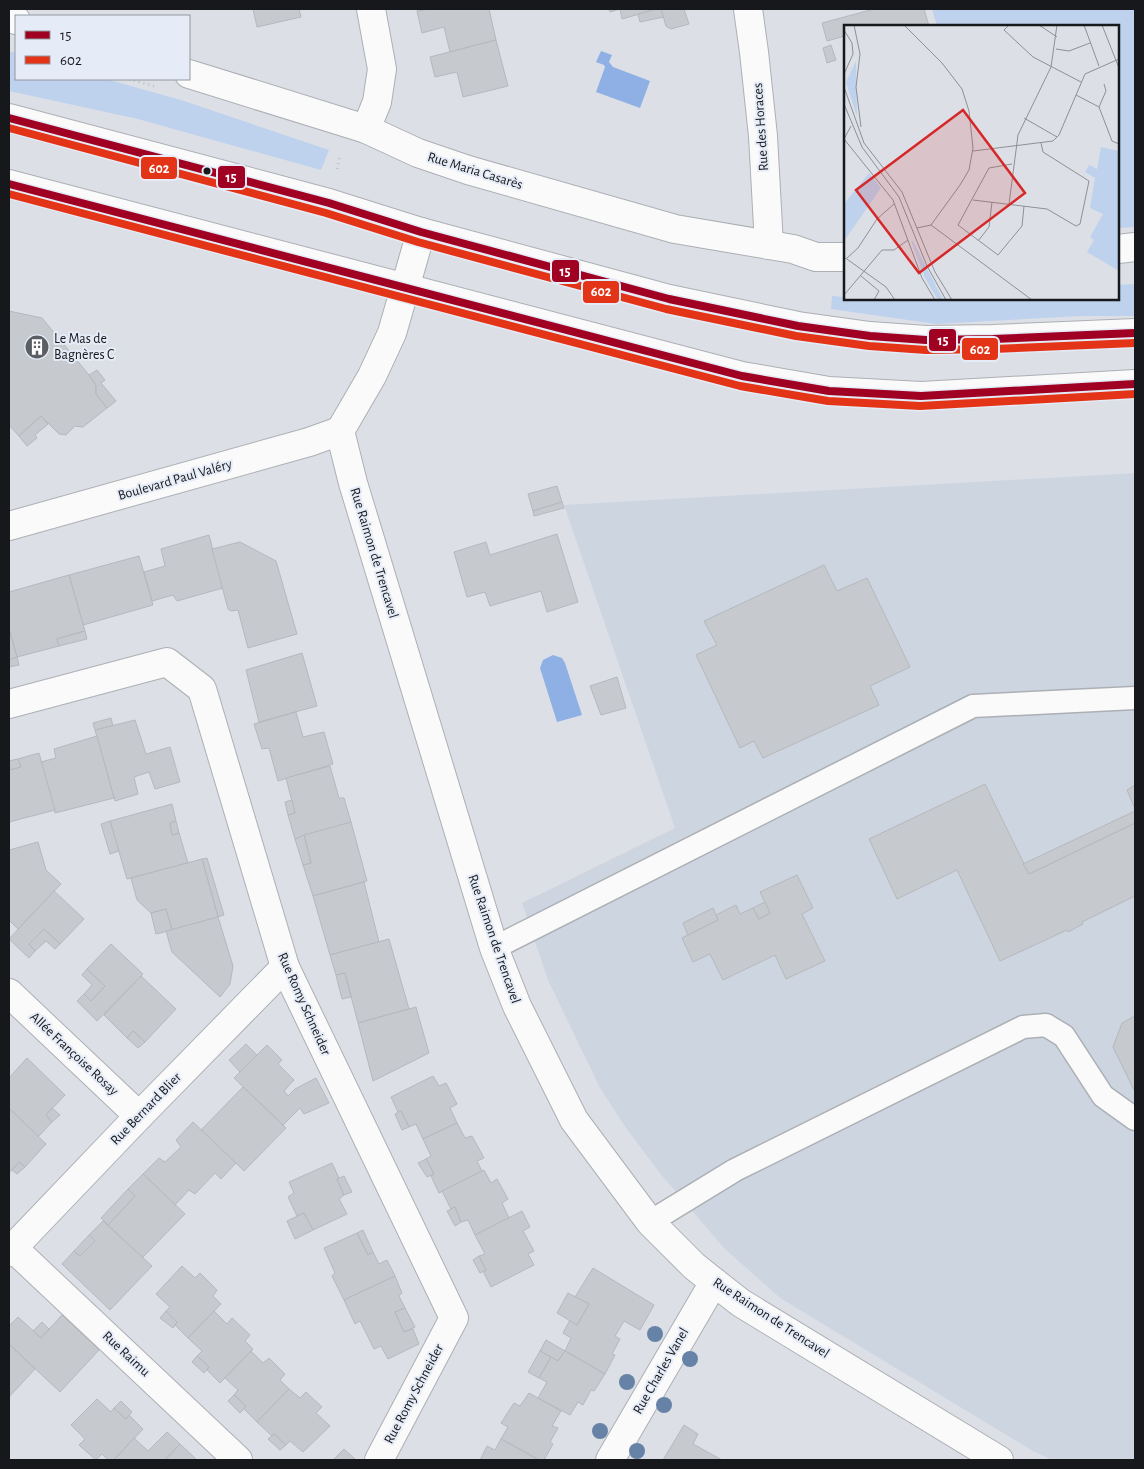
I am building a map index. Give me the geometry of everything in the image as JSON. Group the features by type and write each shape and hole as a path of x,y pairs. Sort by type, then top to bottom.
{"street":[{"path":"366,129 377,102 382,69 371,9"},
{"name":"Rue des Horaces","path":"748,9 763,136 769,245"},
{"name":"Rue Maria Casarès","path":"190,74 366,129 418,153 468,170 675,228 769,245"},
{"path":"9,118 328,203 421,232 668,299 798,326 870,336 926,340 1135,333"},
{"path":"9,184 742,376 829,391 921,396 1135,384"},
{"path":"340,431 372,376 392,333 421,232"},
{"path":"769,245 793,249 816,257 844,257"},
{"path":"1119,249 1135,247"},
{"name":"Boulevard Paul Valéry","path":"9,526 309,442 340,431"},
{"name":"Rue Raimon de Trencavel","path":"340,431 358,502 494,948 517,1006 574,1120 650,1222 694,1266 714,1282 741,1303 1000,1460"},
{"name":"Rue Romy Schneider","path":"9,704 167,662 202,689 285,967 454,1318 379,1460"},
{"name":"Rue Bernard Blier","path":"11,1250 285,967"},
{"name":"Allée Françoise Rosay","path":"9,993 139,1116"},
{"name":"Rue Raimu","path":"11,1250 238,1460"},
{"name":"Rue Charles Vanel","path":"610,1460 714,1282"}],"lane":[{"path":"494,948 973,706 1135,698"},
{"path":"650,1222 734,1170 1023,1027 1046,1024 1064,1036 1103,1096 1135,1120"}],"shaded area":[{"path":"932,9 1135,9 1135,227 1119,228 1119,25 937,25"},
{"path":"9,51 15,53 15,80 110,80 181,100 329,150 321,170 138,119 9,91"},
{"path":"1135,284 1135,316 1081,316 936,324 831,309 832,296 844,297 844,300 1119,300 1119,285"},
{"path":"1135,473 1135,1460 1052,1460 1033,1451 780,1298 724,1248 659,1172 626,1128 600,1088 548,980 522,903 675,828 564,505"}],"water":[{"path":"601,51 612,55 609,62 613,67 650,81 640,108 596,92 605,67 596,62"},
{"path":"553,655 562,658 565,663 582,715 557,722 540,668 543,660"}],"building":[{"path":"253,9 299,9 301,17 257,27"},
{"path":"428,9 489,9 496,40 450,52 444,27 422,33 417,11"},
{"path":"609,9 620,9 610,12"},
{"path":"620,9 657,9 622,19"},
{"path":"661,9 664,17 640,22 638,14"},
{"path":"661,9 684,9 689,24 671,29 666,26"},
{"path":"874,9 924,9 929,25 844,25 844,36 827,41 822,23"},
{"path":"496,40 508,86 463,97 457,72 435,77 430,57"},
{"path":"831,45 836,60 827,63 823,48"},
{"name":"Le Mas de Bagnères C","path":"9,311 42,318 89,375 96,385 96,394 107,408 83,427 75,426 66,435 59,434 41,416 19,436 9,425"},
{"path":"97,370 105,380 101,383 116,401 107,408 96,394 96,385 89,375"},
{"path":"41,416 48,424 35,435 37,438 27,446 19,436"},
{"path":"557,486 562,502 533,511 528,494"},
{"path":"562,502 564,508 534,516 533,511"},
{"path":"557,534 578,602 547,612 541,591 490,606 485,592 467,597 454,552 486,542 490,555"},
{"path":"209,535 223,588 177,601 173,595 152,601 144,572 165,566 161,549"},
{"path":"240,542 276,561 297,634 248,648 238,610 231,611 228,609 212,549"},
{"path":"139,556 153,605 83,625 69,575"},
{"path":"824,565 837,591 867,578 910,667 870,686 879,705 763,758 754,741 740,748 696,655 717,645 704,621"},
{"path":"69,575 85,631 57,639 59,646 17,657 9,629 9,592"},
{"path":"9,629 17,657 9,660"},
{"path":"85,631 87,639 59,646 57,639"},
{"path":"302,653 317,706 259,722 246,670"},
{"path":"17,657 19,665 9,667 9,660"},
{"path":"617,677 626,708 601,715 590,686"},
{"path":"296,712 303,737 324,732 333,764 278,781 269,748 262,749 254,724"},
{"path":"111,718 113,726 95,730 93,723"},
{"path":"135,720 146,754 170,747 180,782 155,789 149,772 134,777 138,794 115,801 95,730"},
{"path":"97,736 114,798 55,813 41,762 56,758 54,749"},
{"path":"39,753 55,810 9,822 9,770 21,767 18,759"},
{"path":"18,759 21,767 9,770 9,761"},
{"path":"330,766 339,798 344,798 351,822 295,839 288,815 295,813 286,778"},
{"path":"985,784 1029,874 1135,823 1135,896 1082,922 1083,924 1068,932 1067,930 1000,961 957,870 897,899 869,839"},
{"path":"1135,785 1135,809 1127,790"},
{"path":"292,800 295,813 288,815 285,802"},
{"path":"172,804 176,821 170,823 172,835 179,833 188,863 127,879 110,821"},
{"path":"1135,811 1135,823 1029,874 1023,864"},
{"path":"110,821 119,851 110,854 101,824"},
{"path":"176,821 179,833 172,835 170,823"},
{"path":"351,822 367,881 313,896 303,865 311,863 304,835"},
{"path":"304,835 311,863 303,865 295,839"},
{"path":"38,842 46,870 61,884 18,929 9,920 9,850"},
{"path":"207,858 224,915 218,917 202,859"},
{"path":"202,859 218,917 172,930 166,909 151,913 137,900 131,878"},
{"path":"797,875 813,908 802,914 825,961 786,979 775,955 723,980 710,954 693,962 682,938 718,920 716,915 736,905 740,914 753,908 759,919 770,913 760,892"},
{"path":"364,882 379,942 330,955 313,896"},
{"path":"54,891 84,919 60,944 44,929 29,944 35,951 29,958 9,939"},
{"path":"765,902 770,913 759,919 753,908"},
{"path":"713,908 718,920 688,935 683,923"},
{"path":"166,909 172,930 156,934 151,913"},
{"path":"218,917 233,966 230,984 220,997 172,952 166,931"},
{"path":"44,929 60,944 55,949 46,941 35,951 29,944"},
{"path":"389,939 409,1009 358,1023 345,973 336,975 330,955"},
{"path":"111,944 143,974 97,1021 77,1001 84,994 91,1001 105,986 87,969"},
{"path":"87,969 105,986 91,1001 84,994 92,985 82,975"},
{"path":"345,973 351,997 342,999 336,975"},
{"path":"141,976 176,1009 145,1042 133,1031 127,1038 104,1015"},
{"path":"416,1007 429,1053 373,1081 358,1023"},
{"path":"1135,1016 1134,1090 1113,1047 1122,1023"},
{"path":"133,1031 145,1042 138,1048 127,1038"},
{"path":"246,1044 257,1055 240,1072 229,1060"},
{"path":"267,1045 282,1060 278,1064 294,1080 284,1091 288,1096 295,1089 316,1078 329,1103 304,1114 300,1108 283,1125 234,1078"},
{"path":"27,1058 65,1095 46,1115 52,1122 38,1137 9,1108 9,1078"},
{"path":"433,1076 439,1086 446,1083 457,1104 450,1108 457,1123 423,1139 416,1124 409,1127 401,1111 398,1112 391,1097"},
{"path":"243,1087 286,1128 244,1171 201,1130"},
{"path":"9,1108 46,1144 25,1167 19,1162 9,1173"},
{"path":"52,1108 60,1115 52,1122 46,1115"},
{"path":"401,1111 409,1127 402,1130 395,1114"},
{"path":"193,1122 236,1163 221,1179 215,1173 195,1194 189,1190 175,1205 143,1174 159,1158 165,1162 181,1147 176,1140"},
{"path":"457,1123 465,1138 472,1136 484,1158 477,1161 482,1171 439,1193 431,1176 434,1174 426,1159 431,1156 423,1139"},
{"path":"426,1159 434,1174 427,1177 418,1163"},
{"path":"19,1162 25,1167 17,1174 12,1170"},
{"path":"332,1163 344,1195 339,1199 347,1214 313,1230 304,1213 297,1216 288,1197 294,1193 289,1182"},
{"path":"484,1170 491,1183 497,1179 508,1199 502,1203 509,1218 475,1235 468,1220 461,1222 455,1207 451,1209 442,1191"},
{"path":"143,1174 185,1214 142,1258 108,1225 135,1196 128,1189"},
{"path":"344,1176 352,1192 344,1195 337,1179"},
{"path":"128,1189 135,1196 108,1225 101,1218"},
{"path":"455,1207 461,1222 455,1226 447,1211"},
{"path":"522,1211 530,1227 523,1231 534,1251 528,1254 534,1265 491,1287 483,1271 486,1270 479,1256 485,1254 475,1235"},
{"path":"304,1213 313,1230 295,1239 287,1221"},
{"path":"103,1221 152,1266 110,1310 62,1264 74,1251 80,1256 95,1241 89,1235"},
{"path":"363,1230 373,1252 368,1255 357,1233"},
{"path":"357,1233 368,1255 373,1252 379,1264 387,1260 395,1276 344,1300 332,1276 335,1273 324,1248"},
{"path":"89,1235 95,1241 80,1256 74,1251"},
{"path":"479,1256 486,1270 480,1273 473,1260"},
{"path":"182,1266 195,1278 200,1273 217,1290 213,1296 221,1304 188,1338 175,1325 177,1322 166,1311 170,1307 156,1294"},
{"path":"593,1268 654,1305 640,1330 624,1321 615,1336 620,1339 612,1354 615,1355 605,1374 565,1351 571,1338 563,1333 570,1320 577,1325 589,1304 575,1297"},
{"path":"395,1276 402,1293 399,1296 405,1308 395,1312 404,1332 413,1329 419,1344 388,1359 381,1346 374,1349 360,1321 355,1324 344,1300"},
{"path":"568,1293 589,1304 577,1325 557,1313"},
{"path":"405,1308 415,1327 404,1332 395,1312"},
{"path":"166,1311 177,1322 173,1328 160,1318"},
{"path":"214,1311 227,1324 232,1318 250,1335 245,1341 253,1349 220,1383 207,1370 209,1367 197,1356 202,1351 188,1338"},
{"path":"62,1315 99,1350 60,1392 9,1344 9,1326 18,1317 41,1338"},
{"path":"42,1322 49,1329 41,1338 33,1331"},
{"path":"546,1340 565,1351 558,1361 540,1351"},
{"path":"9,1344 35,1369 9,1397"},
{"path":"251,1351 263,1363 269,1358 285,1374 280,1380 289,1389 257,1422 243,1408 246,1406 234,1395 238,1390 225,1378"},
{"path":"540,1351 551,1357 539,1378 528,1372"},
{"path":"565,1351 605,1374 594,1391 591,1390 583,1405 578,1402 570,1415 538,1398 547,1382 539,1378 551,1357 558,1361"},
{"path":"197,1356 209,1367 204,1373 192,1362"},
{"path":"289,1389 300,1398 306,1392 322,1407 316,1413 330,1426 303,1452 290,1441 286,1445 274,1434 272,1436 257,1422"},
{"path":"529,1393 561,1411 552,1426 558,1428 550,1442 553,1444 544,1460 539,1460 501,1439 508,1427 501,1423 514,1403 520,1406"},
{"path":"234,1395 246,1406 240,1413 228,1401"},
{"path":"97,1399 111,1412 114,1408 126,1419 129,1415 143,1429 114,1460 108,1460 102,1454 96,1460 79,1445 85,1439 71,1425"},
{"path":"121,1401 132,1412 126,1419 114,1408"},
{"path":"684,1425 698,1434 693,1444 722,1460 663,1460"},
{"path":"167,1432 180,1444 165,1460 114,1460 134,1438 148,1451"},
{"path":"274,1434 286,1445 280,1450 268,1439"},
{"path":"501,1439 539,1460 480,1460 487,1446 495,1450"},
{"path":"180,1444 196,1459 165,1460"},
{"path":"344,1449 355,1459 333,1460"}],"transit line":[{"name":"15","path":"9,118 329,203 421,232 669,299 798,326 870,336 926,340 1135,333"},
{"name":"602","path":"9,128 326,213 418,242 666,309 796,336 869,346 926,350 1135,343"},
{"name":"15","path":"9,184 742,376 829,391 921,396 1135,384"},
{"name":"602","path":"9,194 740,386 828,401 920,406 1135,394"}],"place":[{"name":"Le Mas de Bagnères C","path":"37,347"}]}
